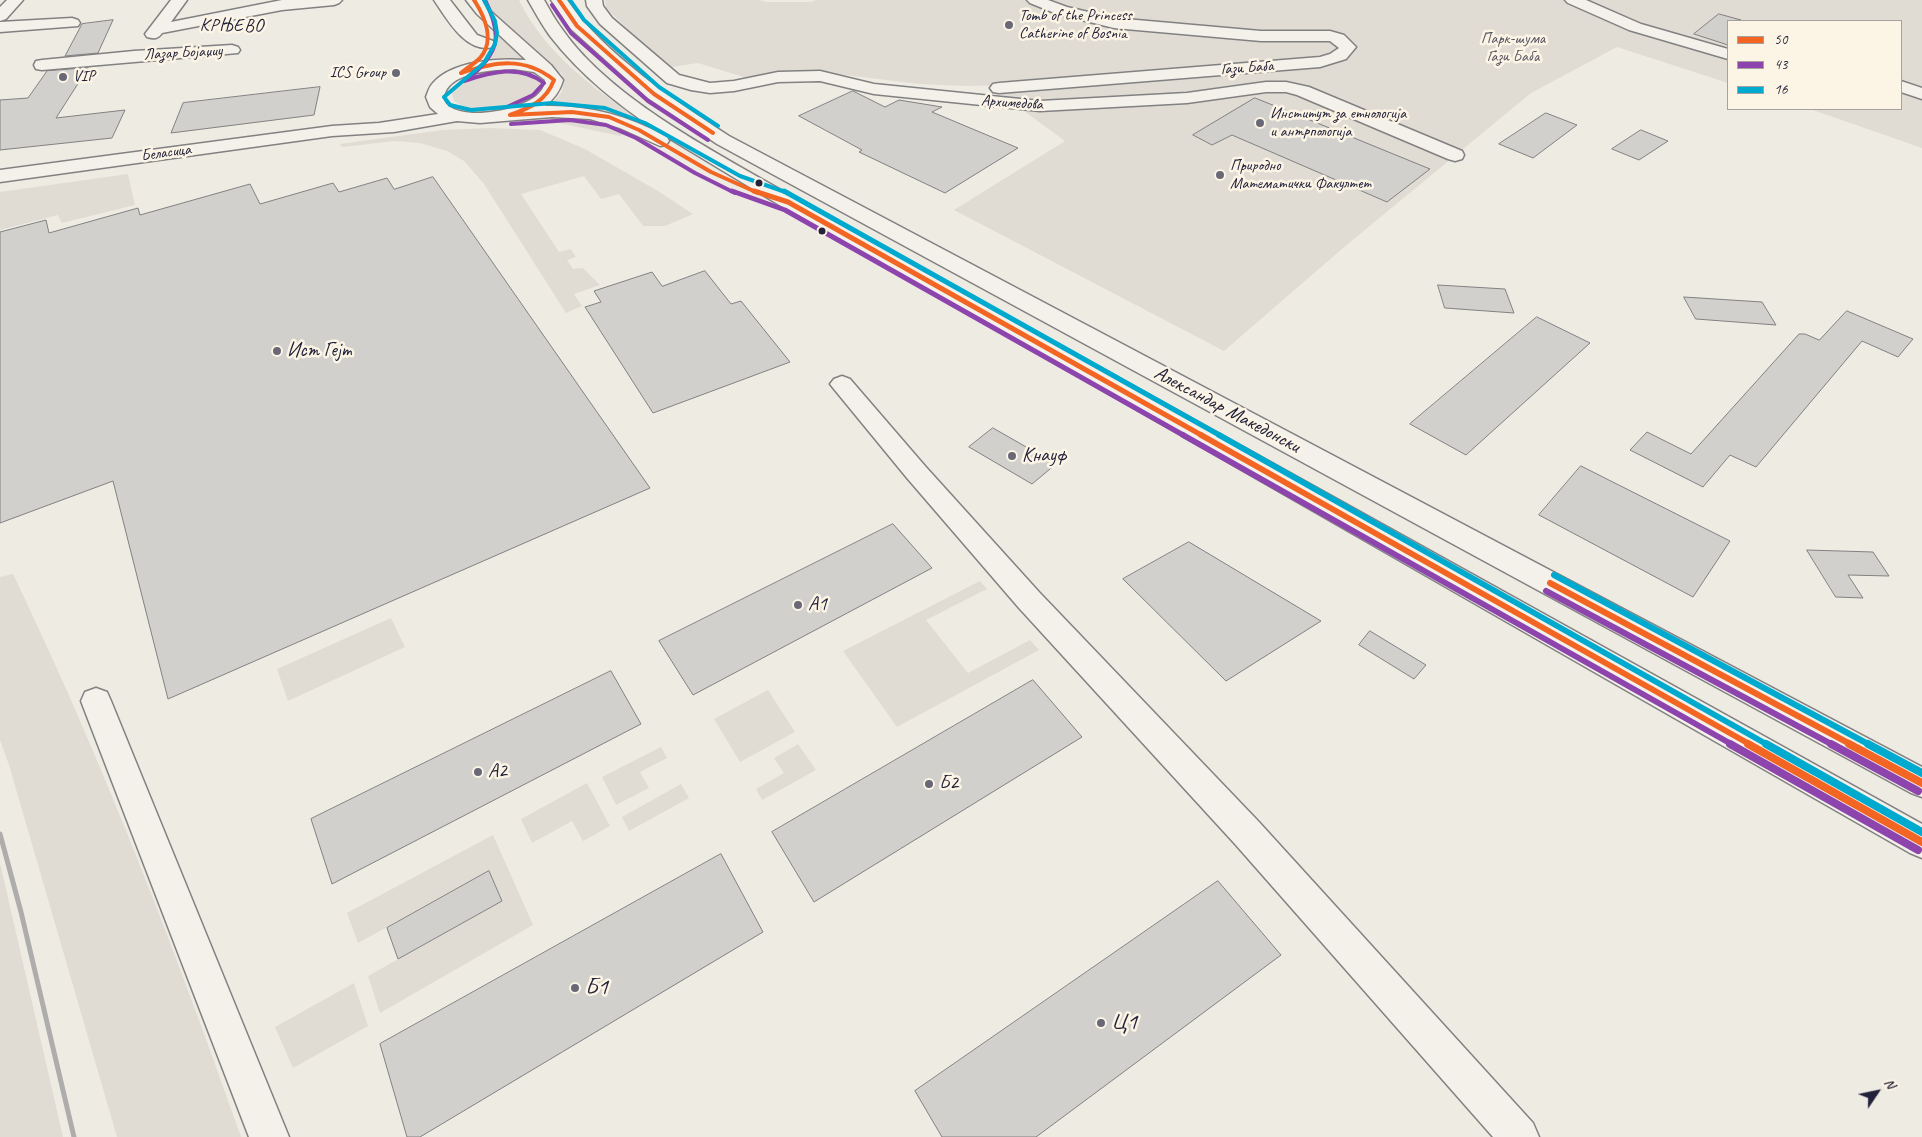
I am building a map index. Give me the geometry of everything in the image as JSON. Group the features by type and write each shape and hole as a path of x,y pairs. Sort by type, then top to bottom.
{"street":[{"path":"0,16 15,0"},
{"path":"157,29 179,0"},
{"name":"Лазар Бојаџиу","path":"134,56 157,29 283,2 334,0"},
{"path":"442,0 470,38 487,44"},
{"path":"536,0 542,12 567,46 606,86 668,130 788,202 846,234 858,248 907,284 1320,519 1384,547 1410,554 1922,842"},
{"name":"Александар Македонски","path":"559,0 577,26 654,94 723,140 1922,783"},
{"path":"581,0 595,32 606,50"},
{"name":"Архимедова","path":"594,0 594,6 606,20 673,79 691,85 710,88 734,86 778,77 820,76 874,89 1040,106 1188,98 1266,87 1286,87 1303,90 1455,155"},
{"name":"Гази Баба","path":"820,76 936,88 1028,87 1124,77 1320,62 1338,56 1346,51 1348,47 1338,38 1330,36 1261,36 1114,23 1062,11 1035,0"},
{"path":"1573,0 1635,26 1727,54"},
{"path":"478,6 536,58 554,80 553,90 545,99 530,108 510,115"},
{"path":"461,73 482,56 487,44 486,28 478,6"},
{"path":"0,26 72,23 62,37"},
{"name":"Лазар Бојаџиу","path":"52,51 42,65 134,56 232,50"},
{"path":"422,102 448,80 474,68 502,63 529,65 548,72"},
{"path":"1902,86 1921,94"},
{"path":"1902,94 1921,94"},
{"path":"422,102 436,104 443,111 456,116 491,118 510,115 570,112 609,117 653,137 703,167 750,190 788,202"},
{"name":"Беласица","path":"0,176 332,131 386,117 422,102"},
{"name":"Беласица","path":"332,131 366,131 419,124 456,116"},
{"path":"842,384 916,472 1023,593 1247,833 1519,1137"},
{"path":"96,701 269,1137"}],"shaded area":[{"name":"Природно Математички Факултет","path":"940,0 1317,0 1531,93 1343,248 1224,351 954,210 1065,141 914,31"}],"green space":[{"path":"481,0 519,0 541,36 555,51 585,80 636,118 591,110 546,107 561,93 563,85 562,74 507,32 488,11"},
{"path":"605,0 811,2 816,0 1025,0 1035,6 1087,23 1151,32 1250,41 1333,42 1342,48 1320,59 1013,85 964,86 920,84 828,73 750,79 698,63 672,67 640,41 606,8"},
{"name":"Парк-шума Гази Баба","path":"1038,0 1922,0 1922,148 1813,110 1902,110 1902,20 1727,20 1727,83 1617,47 1531,93 1519,102 1408,56 1359,79 1320,62 1331,59 1344,41 1114,23"},
{"path":"496,32 526,59 488,61 494,54"},
{"path":"500,69 530,73 539,77 542,85 526,102 501,110 475,109 454,101 452,93 461,82 479,73"},
{"path":"542,116 598,121 630,132 620,136 559,123 520,121 519,119"},
{"path":"488,128 540,130 585,149 658,191 693,214 665,226 643,226 619,194 601,199 584,176 521,194 559,252 571,249 576,257 567,260 573,269 583,268 600,285 574,294 582,306 566,313 484,184 464,161 447,151 420,143 395,141 342,147 340,144 442,130"},
{"path":"128,174 135,205 62,223 58,215 0,230 0,192"},
{"path":"13,574 76,712 135,852 241,1137 117,1137 9,765 0,740 0,577"},
{"path":"980,581 987,589 926,620 968,673 1030,640 1039,650 897,727 843,651"},
{"path":"391,618 405,647 288,701 277,669"},
{"path":"768,690 795,732 740,762 714,719"},
{"path":"798,744 816,770 762,800 756,789 784,773 774,758"},
{"path":"661,747 667,758 640,772 649,788 616,805 602,777"},
{"path":"587,783 610,826 583,841 572,821 532,843 521,819"},
{"path":"681,784 689,798 629,831 622,817"},
{"path":"493,835 533,925 380,1013 368,976 502,901 489,871 358,943 347,913"},
{"path":"0,863 63,1137 0,1137"},
{"path":"354,983 368,1026 293,1068 275,1027"}],"building":[{"path":"1719,14 1741,20 1727,20 1727,45 1694,34"},
{"path":"113,20 98,53 65,56 82,24"},
{"path":"88,68 56,118 125,110 112,138 0,150 0,100 28,98 47,71"},
{"path":"320,87 314,115 171,133 183,103"},
{"path":"853,91 885,107 899,100 942,107 932,112 1018,148 945,193 859,152 862,150 799,116"},
{"path":"1255,98 1430,169 1387,202 1232,135 1212,145 1193,135"},
{"path":"1546,113 1577,125 1533,158 1499,144"},
{"path":"1641,130 1668,141 1639,160 1612,149"},
{"name":"Ист Гејт","path":"433,177 650,488 168,699 113,481 0,523 0,232 46,220 49,233 138,208 140,215 250,184 260,204 333,183 339,192 387,178 394,189"},
{"path":"705,271 731,304 741,301 790,362 653,413 585,307 601,302 594,291 652,272 662,286"},
{"path":"1438,285 1505,289 1514,313 1445,308"},
{"path":"1684,297 1762,302 1776,325 1696,319"},
{"path":"1847,311 1913,339 1898,357 1862,341 1756,467 1730,455 1703,487 1630,450 1647,432 1691,454 1799,334 1805,334 1819,340"},
{"path":"1537,317 1590,343 1466,455 1410,424"},
{"name":"Кнауф","path":"993,428 1056,464 1032,484 969,447"},
{"path":"1581,466 1730,541 1693,597 1539,515"},
{"name":"А1","path":"893,524 932,568 693,695 659,641"},
{"path":"1189,542 1321,621 1226,681 1123,579"},
{"path":"1807,550 1873,552 1889,576 1848,575 1863,598 1836,597"},
{"path":"1370,631 1426,665 1414,679 1359,645"},
{"name":"А2","path":"611,671 641,724 332,884 311,819"},
{"name":"Б2","path":"1033,680 1082,737 814,902 772,832"},
{"name":"Б1","path":"721,854 763,932 420,1137 407,1137 380,1044"},
{"path":"489,871 502,901 398,959 387,928"},
{"name":"Ц1","path":"1218,881 1281,955 1036,1137 942,1137 915,1091"}],"railway":[{"path":"0,834 21,912 74,1137"}],"transit line":[{"name":"50","path":"461,73 475,63 486,48 487,27 482,13 474,0"},
{"name":"16","path":"484,0 495,21 497,33 495,44 484,63 444,97 450,105 471,110 552,103 605,108 645,123 740,176 792,194 1922,832"},
{"name":"43","path":"467,80 486,62 496,45 496,25 485,0"},
{"name":"50","path":"559,0 577,26 654,94 713,133"},
{"name":"16","path":"570,0 584,20 659,87 718,126"},
{"name":"43","path":"552,5 571,33 648,101 708,140"},
{"name":"50","path":"461,73 485,66 509,63 533,67 544,72 554,80 547,94 537,103 510,115"},
{"name":"43","path":"464,81 484,75 516,71 536,77 544,83 538,92 523,101 507,107"},
{"name":"50","path":"510,115 547,112 585,112 619,120 724,178 762,194 788,202 1922,842"},
{"name":"43","path":"511,124 570,120 616,128 720,186 759,202 785,210 1918,850"},
{"name":"16","path":"1554,575 1922,773"},
{"name":"50","path":"1550,583 1922,783"},
{"name":"43","path":"1546,591 1918,791"}],"place":[{"name":"Tomb of the Princess Catherine of Bosnia","path":"1009,25"},
{"name":"ICS Group","path":"396,73"},
{"name":"VIP","path":"63,77"},
{"name":"Институт за етнологија и антрпологија","path":"1260,123"},
{"name":"Природно Математички Факултет","path":"1220,175"},
{"name":"Ист Гејт","path":"277,351"},
{"name":"Кнауф","path":"1012,456"},
{"name":"А1","path":"798,605"},
{"name":"А2","path":"478,772"},
{"name":"Б2","path":"929,784"},
{"name":"Б1","path":"575,988"},
{"name":"Ц1","path":"1101,1023"}],"district":[{"name":"КРЊЕВО","path":"232,26"}]}
